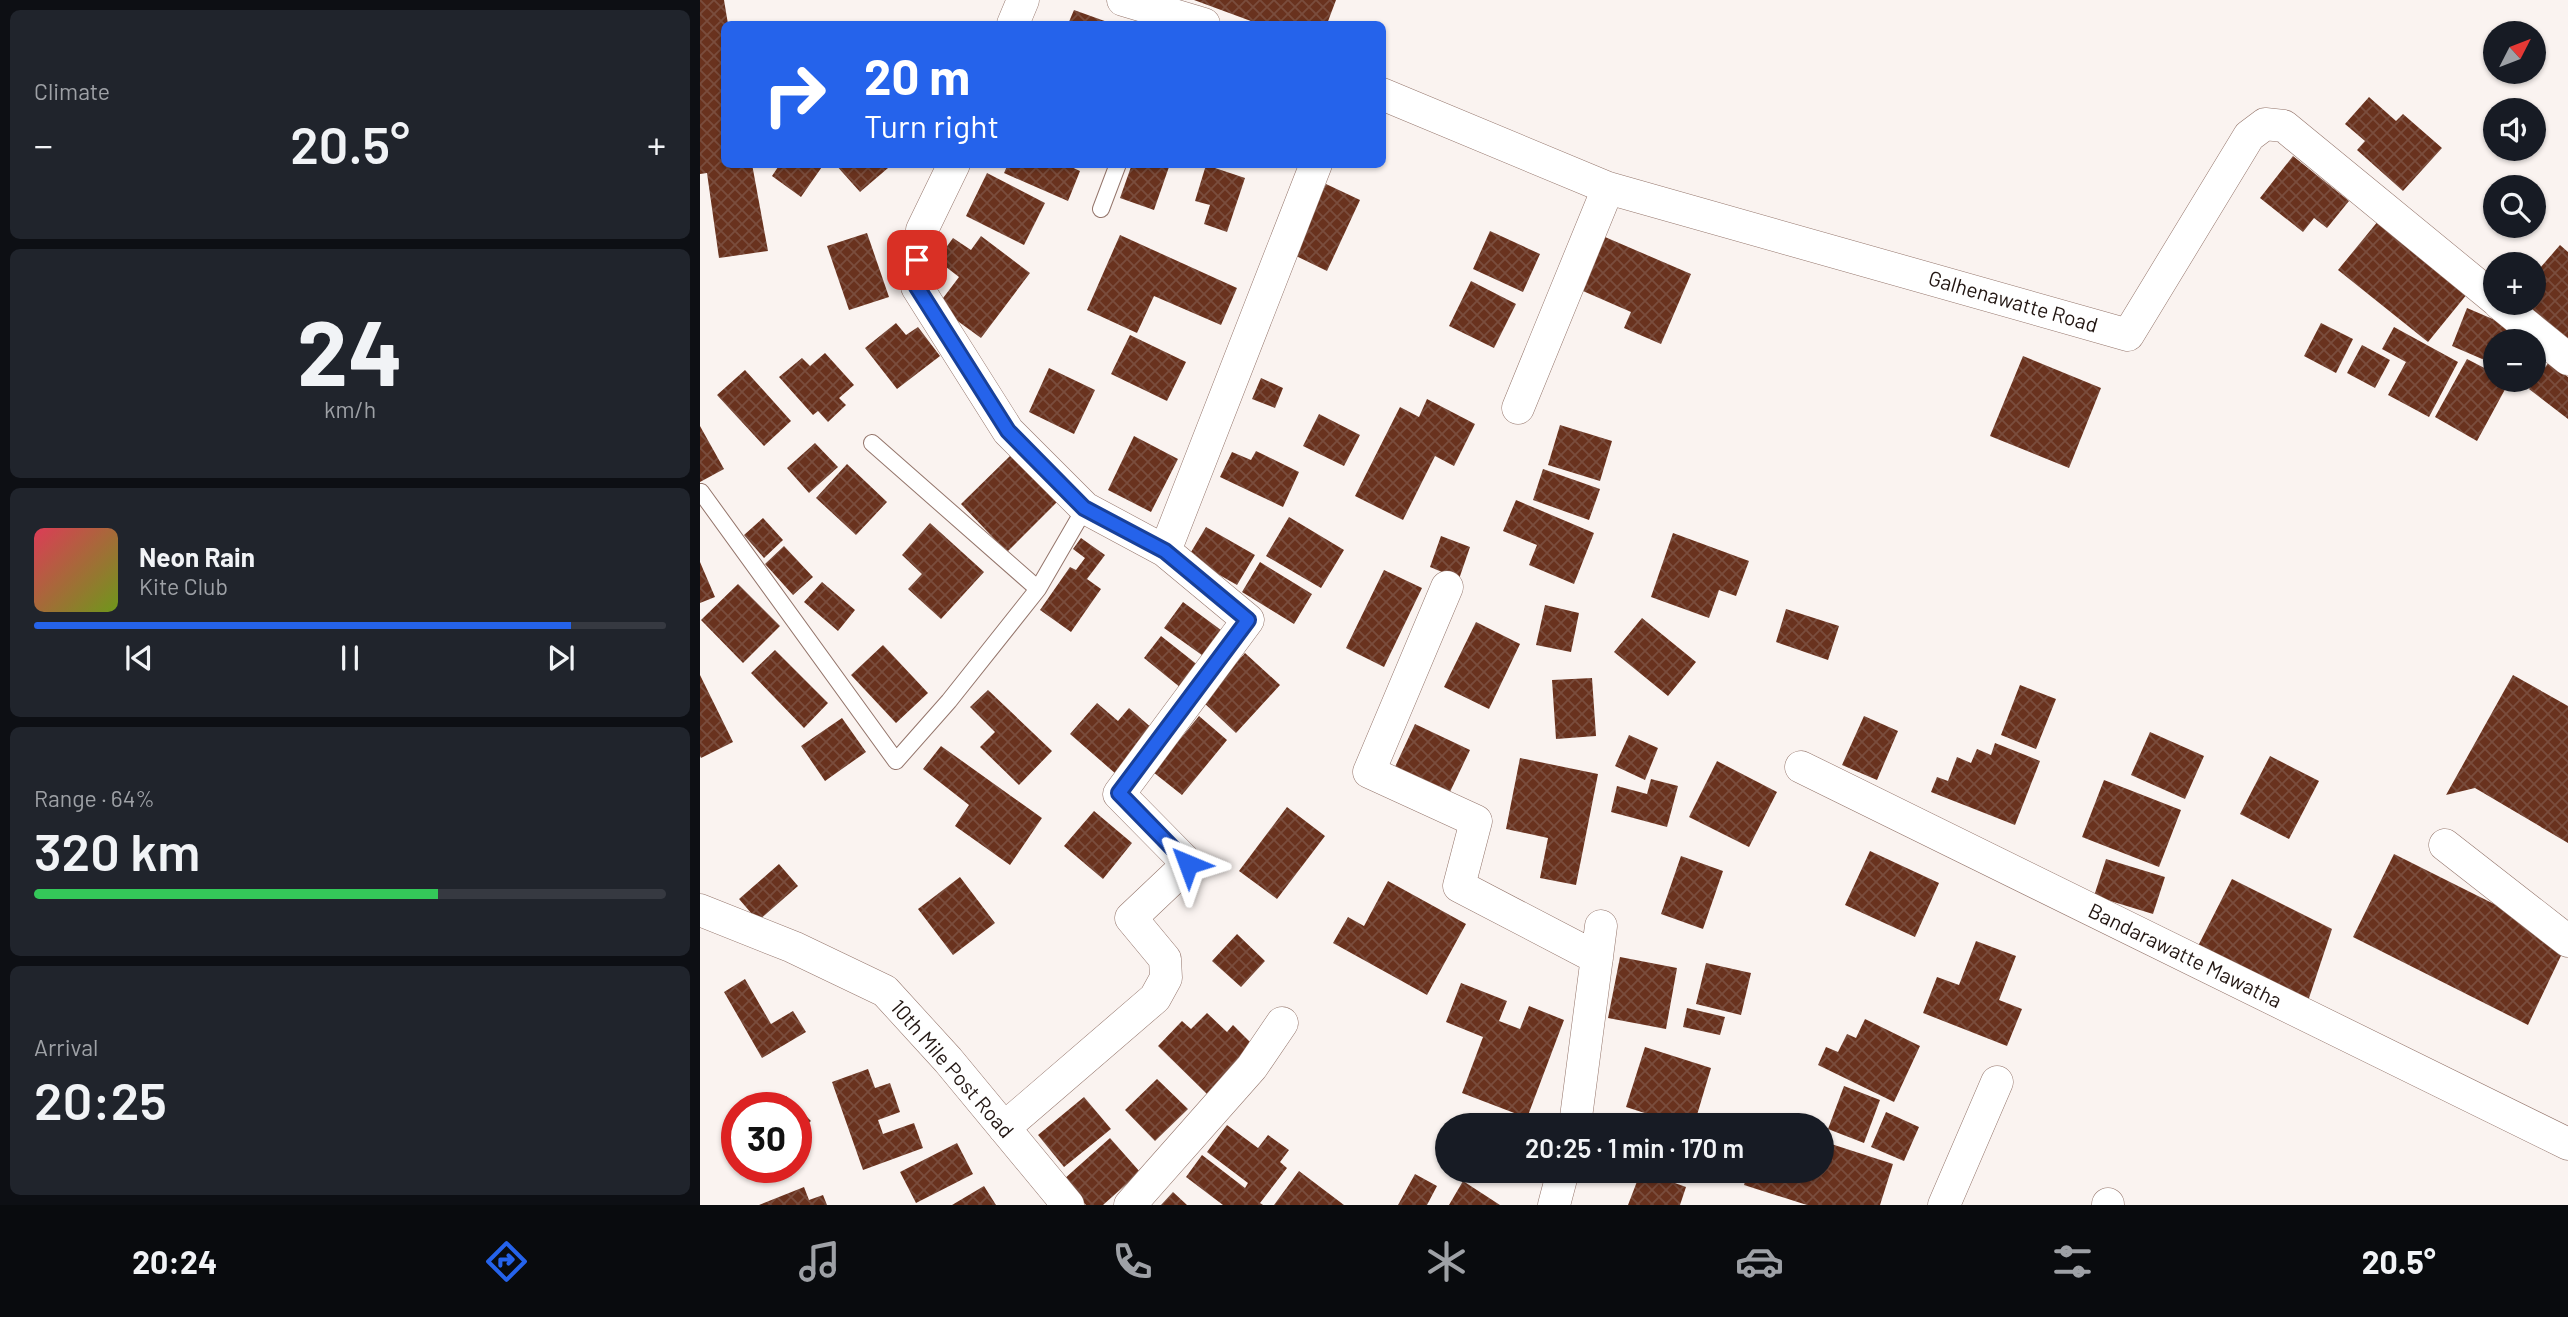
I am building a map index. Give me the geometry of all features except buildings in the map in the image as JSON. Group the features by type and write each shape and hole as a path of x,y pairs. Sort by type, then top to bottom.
{"street":[{"path":"1014,21 1023,0"},
{"path":"1123,0 1184,21"},
{"name":"Galhenawatte Road","path":"1386,96 1608,188 2128,335 2249,136 2265,124 2284,127 2483,290"},
{"path":"952,168 922,230 917,287 1008,431 1084,508 1165,551 1248,620 1119,793 1188,864 1131,918 1165,959 1166,978 1155,998 1138,1014 1004,1128"},
{"path":"1165,551 1315,168"},
{"path":"1518,408 1608,188"},
{"name":"Galhenawatte Road","path":"2514,315 2568,359"},
{"path":"1447,587 1369,772 1476,821 1459,886 1597,958"},
{"name":"Bandarawatte Mawatha","path":"1801,767 2568,1144"},
{"path":"2445,845 2568,941"},
{"name":"10th Mile Post Road","path":"700,910 793,947 885,991 948,1060 1068,1205"},
{"path":"1577,1113 1601,926"},
{"path":"1130,1205 1252,1067 1282,1023"},
{"path":"1944,1205 1997,1082"},
{"path":"1553,1205 1559,1183"}],"lane":[{"path":"1101,209 1116,168"},
{"path":"872,443 1038,589"},
{"path":"701,492 896,761 949,701 1038,589 1084,508"}],"route":[{"path":"917,260 917,287 1008,431 1084,508 1165,551 1248,620 1119,793 1188,864"}]}
